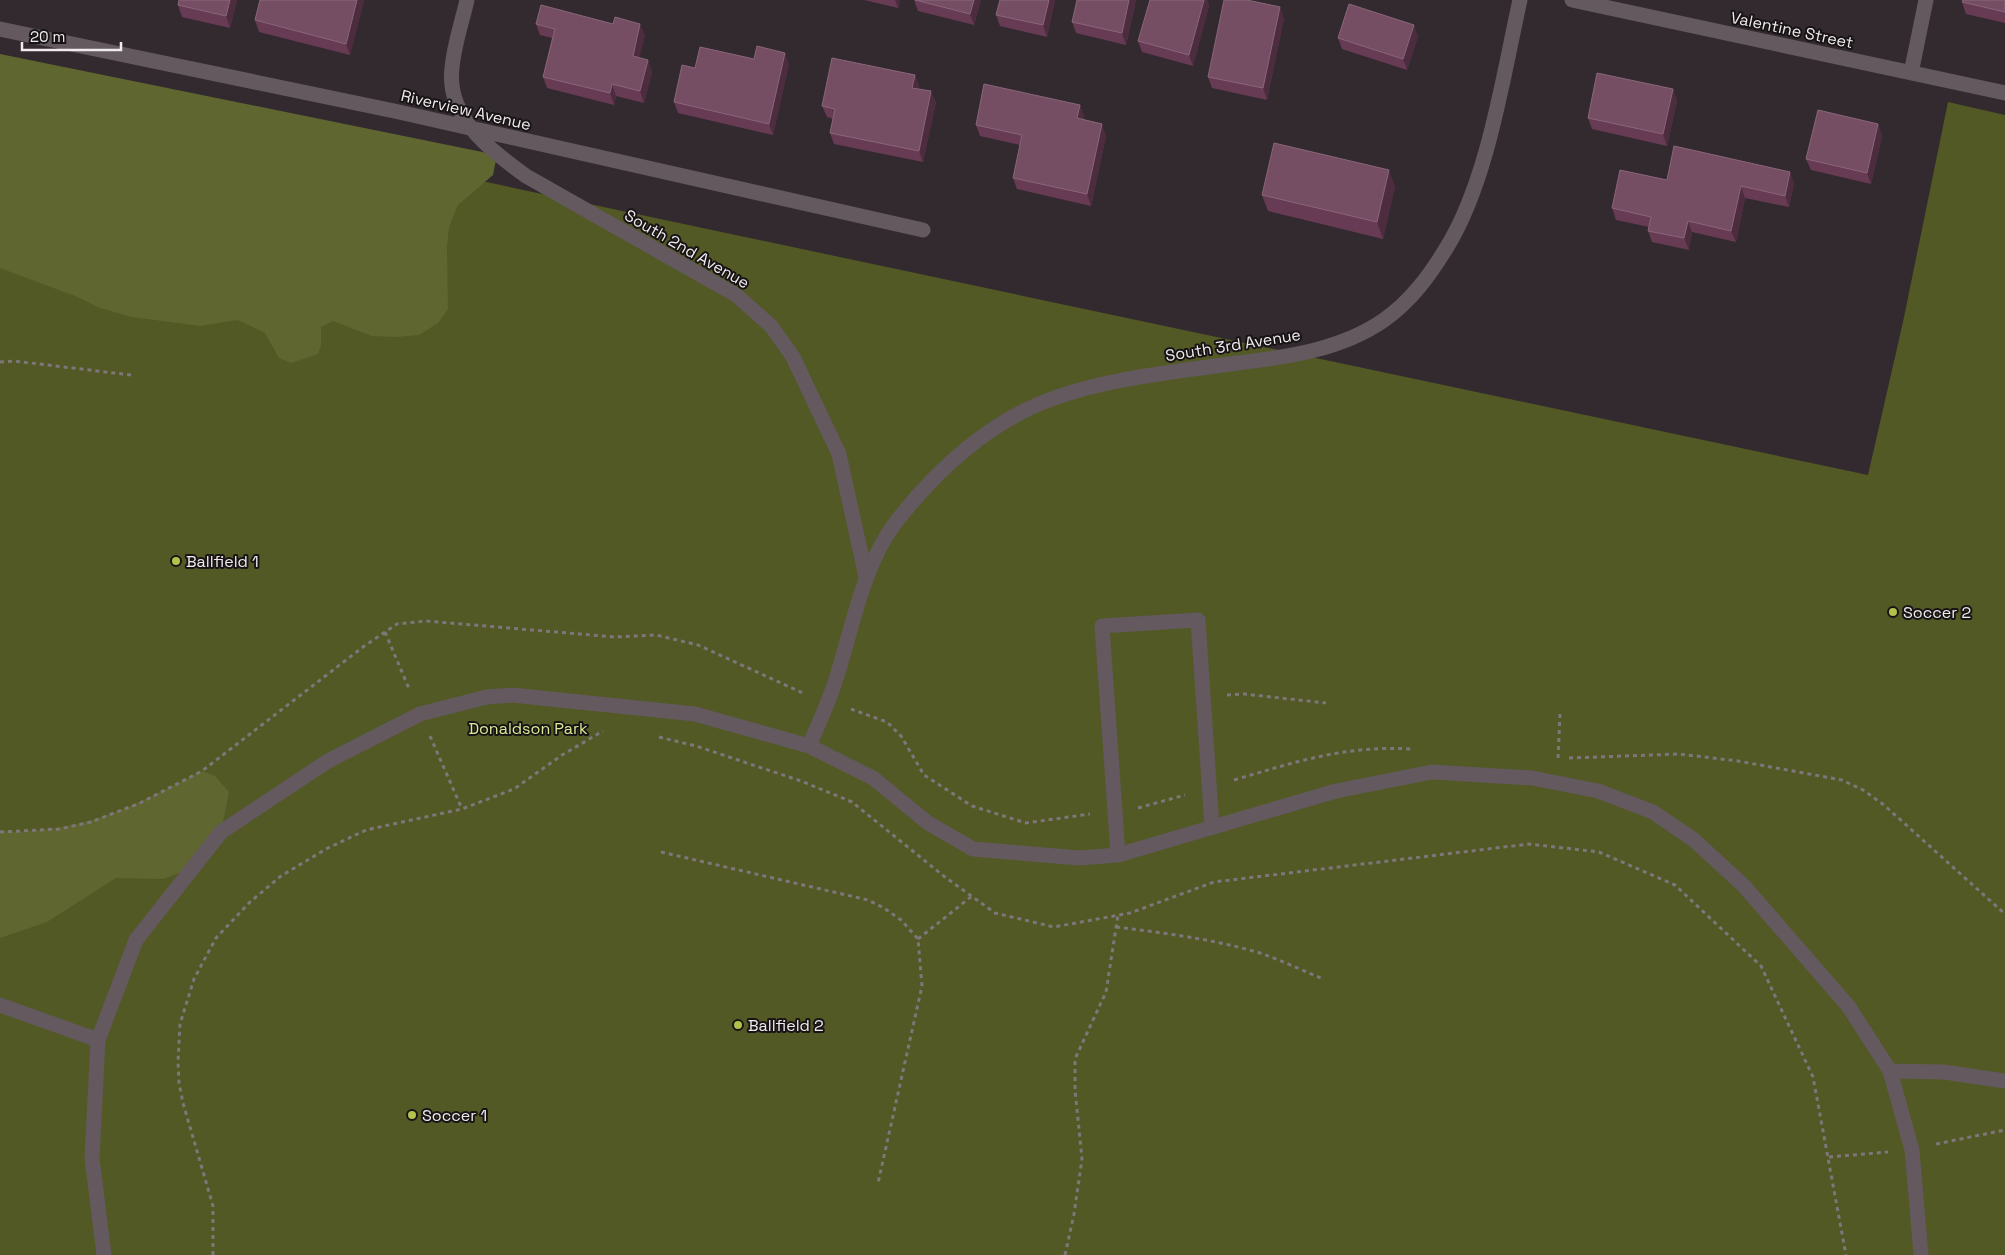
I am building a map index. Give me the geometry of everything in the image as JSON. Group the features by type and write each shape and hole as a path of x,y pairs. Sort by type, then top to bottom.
{"street":[{"name":"South 2nd Avenue","path":"467,0 451,69 456,100 470,129 497,155 526,176 736,295 771,326 793,357 839,454 866,577"},
{"name":"South 3rd Avenue","path":"809,746 834,685 866,577 894,525 923,490 951,463 1013,416 1053,398 1092,386 1131,378 1286,357 1323,347 1358,336 1384,320 1408,300 1427,277 1449,244 1470,198 1491,132 1520,0"},
{"name":"Valentine Street","path":"1572,0 2005,93"},
{"path":"1911,73 1926,0"},
{"name":"Riverview Avenue","path":"0,29 470,129 923,230"},
{"path":"1118,855 1102,626 1198,620 1212,827"},
{"path":"104,1255 92,1158 98,1040 136,940 221,832 328,761 420,714 487,697 512,695 695,714 809,746 873,778 928,823 973,849 1079,858 1118,855 1336,791 1432,772 1532,778 1598,791 1653,812 1694,840 1744,886 1849,1007 1890,1071 1912,1150 1921,1255"},
{"path":"0,1005 98,1040"},
{"path":"1890,1071 1944,1072 2005,1081"}],"path":[{"path":"0,362 14,361 131,375"},
{"path":"0,832 58,829 91,822 140,802 193,775 262,726 363,647 397,624 434,621 606,637 656,635 698,646 801,692 887,722 901,736 924,775 972,806 1026,823 1114,810 1146,808 1299,760 1341,751 1421,750"},
{"path":"1204,696 1244,694 1326,703"},
{"path":"1558,759 1560,714"},
{"path":"213,1255 213,1206 183,1103 179,1083 178,1062 180,1024 194,979 216,938 250,902 282,876 326,849 366,830 462,808 514,789 562,755 602,731 610,731"},
{"path":"652,736 696,746 801,780 852,802 945,877 995,913 1054,927 1118,915 1214,882 1367,862 1530,844 1599,852 1675,885 1761,966 1814,1077 1846,1255"},
{"path":"1549,759 1620,754 1679,754 1738,761 1842,780 1863,790 1884,806 2005,914"},
{"path":"661,852 868,900 901,920 918,939 922,986 878,1183"},
{"path":"918,939 972,896"},
{"path":"1065,1255 1074,1214 1082,1159 1075,1090 1076,1059 1106,992 1118,915"},
{"path":"1116,927 1177,935 1237,947 1262,954 1321,978"}],"green space":[{"path":"0,54 497,155 493,175 458,205 449,227 447,247 448,309 438,323 419,335 396,337 372,336 333,321 321,327 321,345 318,354 291,363 279,358 265,333 238,320 200,326 132,317 100,308 75,296 0,268"},
{"name":"Donaldson Park","path":"0,79 1868,475 1903,322 1948,102 2005,115 2005,1255 0,1255"},
{"path":"202,771 215,776 229,792 221,832 193,868 163,879 116,878 47,922 0,938 0,830 14,832 60,827 102,817 143,800"}],"building":[{"path":"179,0 230,0 226,16 178,5"},
{"path":"260,0 357,0 346,44 255,20"},
{"path":"915,0 974,0 970,14"},
{"path":"1000,0 1049,0 1043,25 996,15"},
{"path":"1077,0 1129,0 1122,33 1072,22"},
{"path":"1150,0 1204,0 1189,55 1138,41"},
{"path":"1224,0 1247,0 1280,7 1263,88 1208,77"},
{"path":"1963,0 2005,0 2005,12 1962,2"},
{"path":"1349,4 1414,25 1403,59 1338,38"},
{"path":"541,5 613,24 615,17 640,24 633,56 648,60 640,91 612,84 610,93 543,77 555,29 536,24"},
{"path":"757,46 785,53 769,124 674,102 682,65 695,68 700,47 754,59"},
{"path":"832,58 915,75 912,88 931,91 919,151 830,133 835,109 822,106"},
{"path":"1597,73 1673,89 1663,134 1588,118"},
{"path":"984,84 1080,105 1077,118 1102,124 1087,194 1013,178 1022,135 976,125"},
{"path":"1818,110 1878,124 1867,173 1806,159"},
{"path":"1274,143 1389,170 1377,222 1262,195"},
{"path":"1674,146 1790,172 1785,196 1741,186 1731,231 1688,221 1684,238 1648,231 1651,217 1612,208 1620,170 1667,180"}],"place":[{"name":"Ballfield 1","path":"176,561"},
{"name":"Soccer 2","path":"1893,612"},
{"name":"Ballfield 2","path":"738,1025"},
{"name":"Soccer 1","path":"412,1115"}]}
